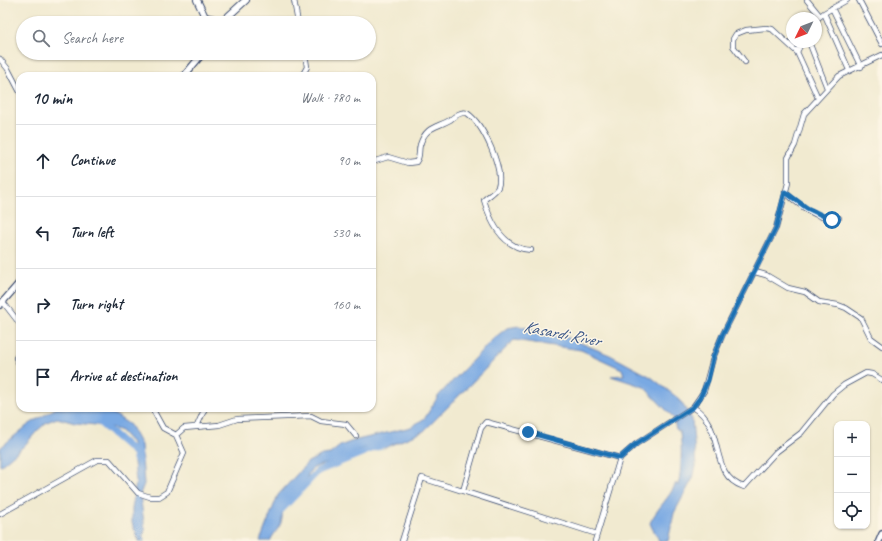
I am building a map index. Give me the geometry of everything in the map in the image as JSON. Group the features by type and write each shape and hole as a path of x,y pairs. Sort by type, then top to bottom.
{"main road":[{"path":"197,0 205,16"},
{"path":"229,16 246,0"}],"street":[{"path":"294,0 297,16"},
{"path":"807,0 820,12"},
{"path":"847,0 822,14 849,70"},
{"path":"859,0 882,44"},
{"path":"832,8 861,66"},
{"path":"745,62 733,46 733,39 736,34 746,30 766,28 772,29 797,52 818,98"},
{"path":"797,52 799,48"},
{"path":"811,48 827,88"},
{"path":"595,541 620,458 636,444 691,408 704,391 713,358 722,336 776,228 790,174 787,165 788,158 795,145 804,114 839,76 849,70 882,56"},
{"path":"0,59 8,69 16,84"},
{"path":"187,72 197,60"},
{"path":"304,72 306,67 306,60"},
{"path":"376,161 388,157 408,163 416,162 420,154 420,145 429,129 444,123 461,113 467,112 490,145 499,180 497,189 484,200 490,220 510,244 521,250 531,250"},
{"path":"785,192 800,204 819,215 832,220 839,218"},
{"path":"755,272 766,275 788,288 805,292 819,302 846,308 861,318 871,338 882,346"},
{"path":"16,287 2,304 16,320"},
{"path":"691,408 708,419 714,435 717,454 729,477 734,483 744,487 776,452 801,433 833,394 844,385 866,373 872,374 880,379"},
{"path":"0,514 97,460 109,460 138,493 150,497 158,497 167,492 184,453 176,435 163,428 154,412"},
{"path":"197,426 203,412"},
{"path":"176,435 184,428 219,425 237,419 311,416 321,421 346,424 356,436"},
{"path":"463,491 481,428 486,422 620,458"},
{"path":"402,541 422,478 597,534"},
{"path":"879,541 882,534"}],"water":[{"path":"519,326 543,332 556,333 610,355 651,377 679,399 692,419 696,466 693,478 674,513 668,541 659,541 650,523 676,483 678,486 681,466 681,439 680,432 676,429 673,417 644,387 611,376 624,375 622,369 581,350 514,340 424,431 384,448 366,448 338,461 313,468 307,476 302,490 287,504 282,511 282,520 270,541 260,541 278,495 308,462 322,455 330,454 340,446 353,441 411,427 425,418 439,395 493,339 507,328"},
{"path":"49,412 105,412 114,414 130,425 141,445 144,484 140,494 145,530 143,536 145,541 139,541 132,523 132,509 136,482 132,443 121,431 107,426 75,423 57,418 47,422 24,446 0,466 0,448 28,425"}],"waterway":[{"name":"Kasardi River","path":"98,421 135,453 136,459"},
{"name":"Kasardi River","path":"280,511 318,471 386,443"}],"route":[{"path":"528,432 620,458 625,452 636,444 693,407 700,398 708,380 710,367 722,336 776,228 785,192 800,204 827,219 832,220"}]}
